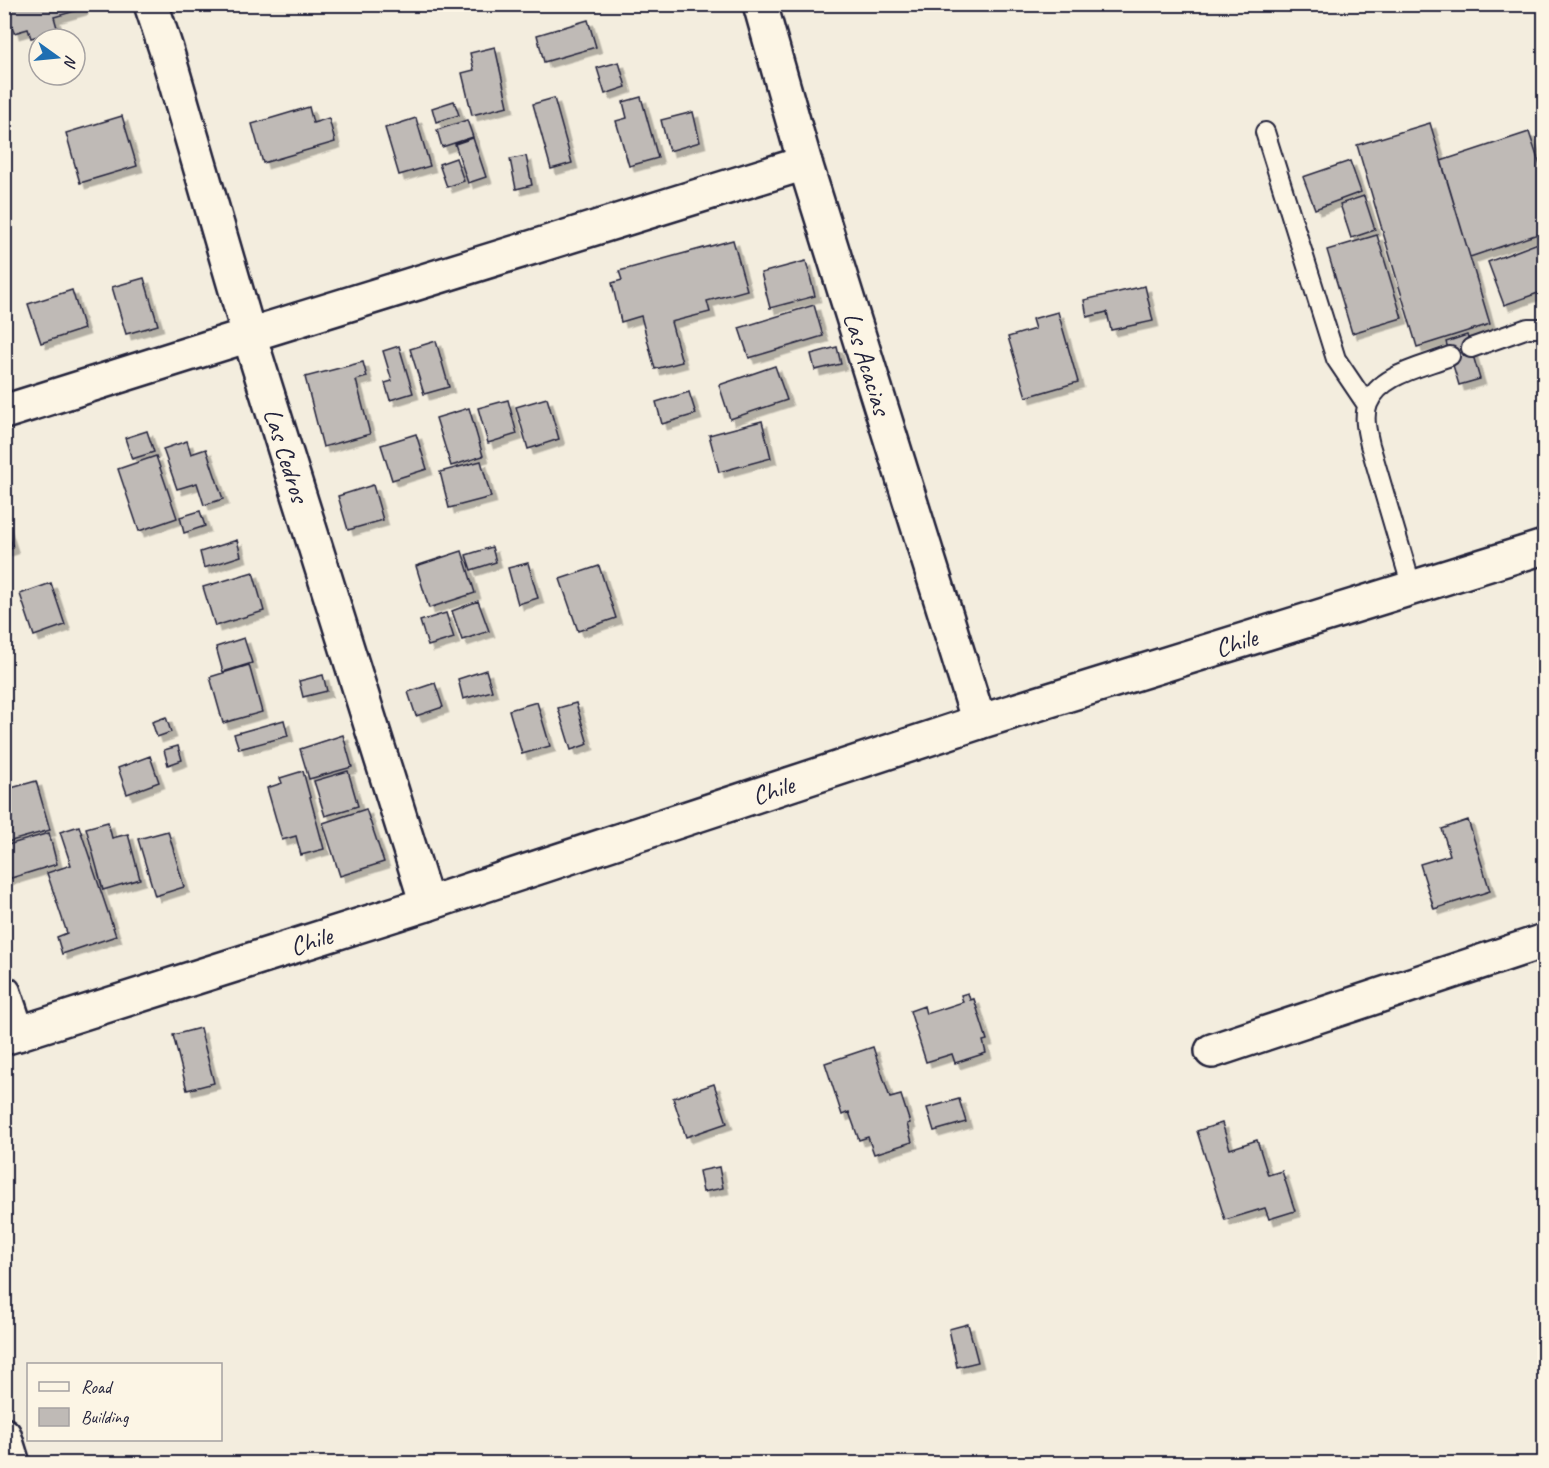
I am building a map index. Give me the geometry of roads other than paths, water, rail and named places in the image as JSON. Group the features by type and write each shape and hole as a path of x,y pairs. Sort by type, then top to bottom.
{"street":[{"name":"Las Cedros","path":"151,4 249,335 427,904"},
{"name":"Las Acacias","path":"760,4 805,164 980,722"},
{"path":"4,412 805,164"},
{"name":"Chile","path":"11,1036 427,904 980,722 1545,547"},
{"path":"1212,1051 1545,941"},
{"path":"4,993 11,1036"},
{"path":"4,1435 13,1464"}],"lane":[{"path":"1265,132 1336,358 1367,405"},
{"path":"1471,348 1528,328 1545,328"},
{"path":"1412,588 1370,446 1365,422 1367,405 1377,388 1393,378 1450,356"}]}
